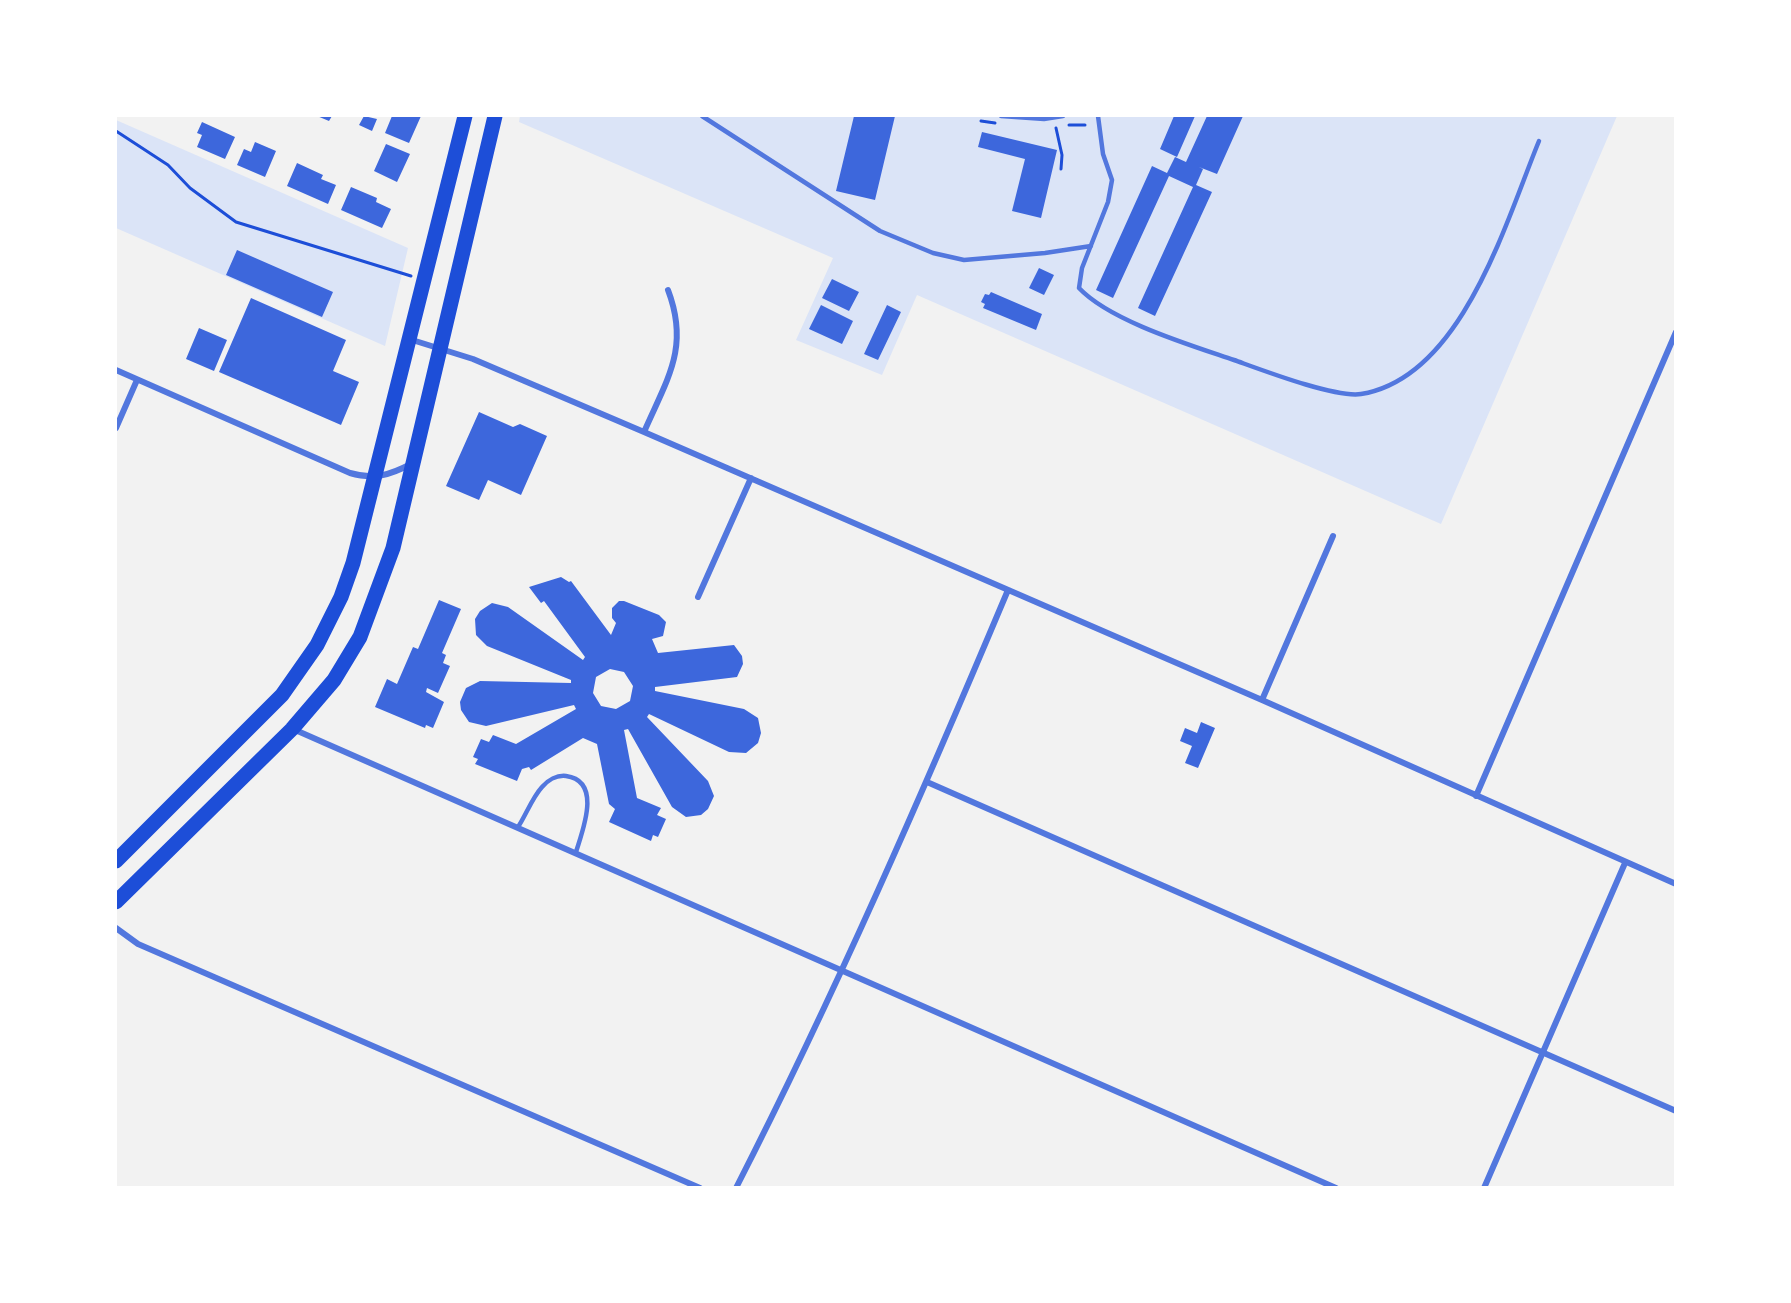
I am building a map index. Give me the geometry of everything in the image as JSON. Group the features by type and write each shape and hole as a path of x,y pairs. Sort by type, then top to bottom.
{"main road":[{"path":"116,861 260,719 299,672 317,645 341,597 353,563 465,116"},
{"path":"116,902 292,729 333,680 360,637 393,548 495,116"}],"street":[{"path":"644,432 676,359 676,312 668,290"},
{"path":"1476,796 1676,332"},
{"path":"409,339 480,362 751,478 1262,700 1676,884"},
{"path":"116,370 350,473 373,477 394,473 412,464"},
{"path":"116,428 137,380"},
{"path":"698,597 751,478"},
{"path":"1262,700 1333,536"},
{"path":"736,1188 843,970 927,783 1008,590"},
{"path":"292,729 1336,1188"},
{"path":"927,783 1676,1111"},
{"path":"1484,1188 1625,863"},
{"path":"116,928 138,944 700,1188"}],"lane":[{"path":"702,116 880,231 933,253 964,260 1045,253 1091,246"},
{"path":"1001,116 1044,119 1063,116"},
{"path":"1098,116 1103,154 1112,180 1108,201 1091,246 1079,288 1093,302 1158,332 1316,387 1359,395 1392,386 1423,363 1455,327 1483,276 1539,141"},
{"path":"518,827 541,788 554,778 567,776 586,789 586,823 576,852"}],"path":[{"path":"1056,128 1062,155 1061,169"},
{"path":"116,131 168,165 190,188 236,222 425,279"}],"shaded area":[{"path":"520,116 1617,116 1441,524 917,295 882,375 796,340 833,258 519,122"},
{"path":"116,120 408,248 385,346 116,228"}],"building":[{"path":"317,116 332,116 329,121"},
{"path":"364,116 377,119 372,131 359,125"},
{"path":"392,116 421,116 409,143 385,133"},
{"path":"854,116 895,116 875,200 836,191"},
{"path":"1174,116 1195,116 1177,157 1160,149"},
{"path":"1207,116 1243,116 1217,174 1199,167 1203,169 1196,185 1212,192 1155,316 1138,308 1193,187 1169,176 1113,298 1096,290 1152,166 1167,173 1175,157 1186,162"},
{"path":"202,122 235,137 225,159 197,147 202,135 197,133"},
{"path":"982,132 1057,150 1041,218 1012,211 1025,159 978,147"},
{"path":"255,142 276,151 265,177 237,165 244,149 251,152"},
{"path":"386,144 410,154 397,182 374,171"},
{"path":"297,163 323,175 321,179 336,185 328,204 287,186"},
{"path":"351,187 377,198 376,202 391,209 382,228 341,210"},
{"path":"237,250 333,292 322,317 226,275"},
{"path":"1039,268 1054,275 1044,295 1029,288"},
{"path":"832,279 859,292 849,311 822,298"},
{"path":"991,292 1042,314 1036,330 983,308 985,304 981,302 985,294 989,295"},
{"path":"251,298 346,340 333,371 359,382 341,425 219,372"},
{"path":"821,305 853,321 842,344 809,329"},
{"path":"887,305 901,312 878,360 864,354"},
{"path":"199,328 227,340 214,371 186,359"},
{"path":"479,412 513,427 520,424 547,436 521,495 488,480 479,500 446,486"},
{"path":"561,577 571,581 611,635 616,623 612,618 612,608 619,601 659,615 666,622 663,636 652,639 658,653 734,645 742,656 743,664 737,677 655,687 655,691 744,709 758,718 761,733 758,743 746,753 729,752 649,714 647,717 708,781 714,796 708,809 701,815 686,817 672,807 628,729 624,730 637,798 661,808 657,815 666,819 658,837 653,835 651,841 609,822 615,809 609,804 597,744 583,738 531,770 529,767 522,769 517,781 475,764 478,759 473,757 481,739 489,742 493,735 516,744 576,709 574,705 486,726 469,722 461,710 460,702 466,688 480,681 571,683 571,680 487,646 476,635 475,619 480,611 492,603 508,607 583,660 585,657 544,601 541,603 529,587","holes":["610,669 624,672 633,686 630,701 616,709 601,706 593,693 596,677"]},
{"path":"439,600 461,609 442,653 446,655 443,663 450,666 438,693 427,688 426,692 444,702 433,728 426,725 425,728 375,707 387,679 397,684 413,647 418,649"},
{"path":"1201,722 1215,728 1198,768 1185,763 1192,746 1180,741 1185,728 1197,733"}]}
